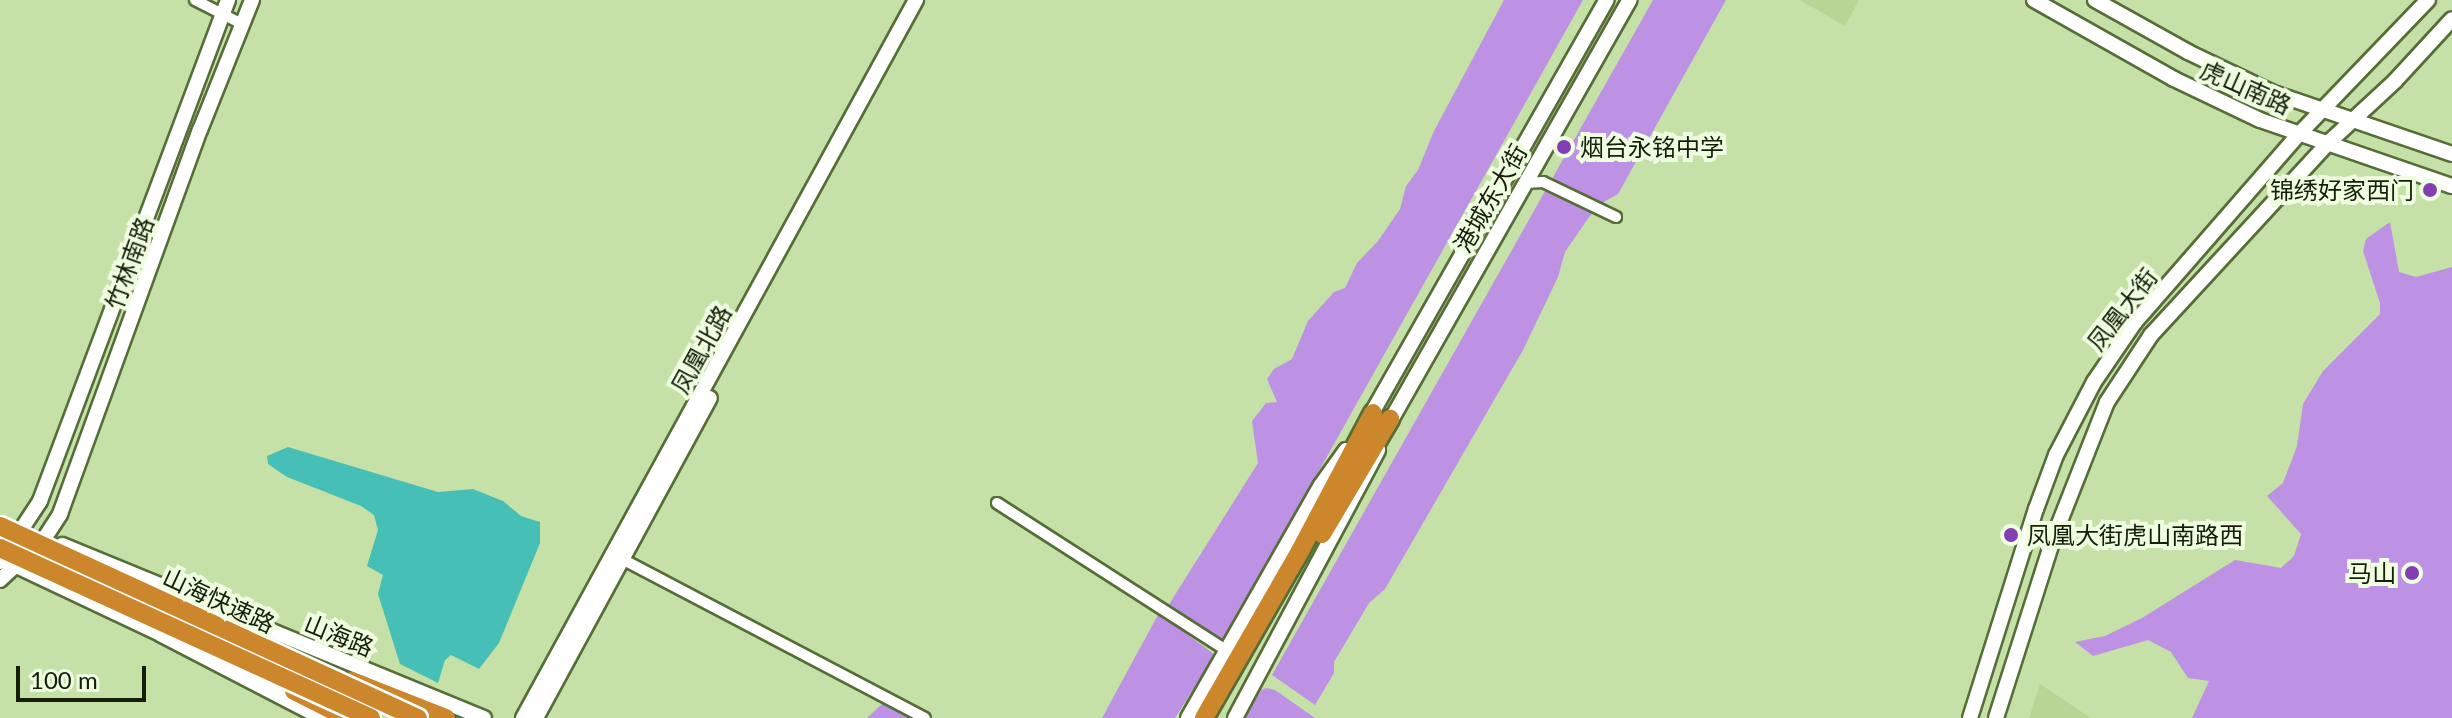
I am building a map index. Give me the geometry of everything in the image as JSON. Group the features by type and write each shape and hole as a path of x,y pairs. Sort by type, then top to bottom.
{"highway":[{"name":"港城东大街","path":"1217,715 1300,551 1381,416"},
{"name":"山海快速路","path":"0,526 418,718"},
{"name":"山海快速路","path":"3,559 154,617 371,718"},
{"path":"154,617 348,718"},
{"path":"289,658 398,696 446,718"}],"main road":[{"name":"竹林南路","path":"3,559 44,539 60,514 252,0"},
{"name":"凤凰北路","path":"523,718 916,0"},
{"name":"凤凰北路","path":"536,718 926,0"},
{"name":"港城东大街","path":"1217,715 1371,469 1381,416 1607,0"},
{"name":"港城东大街","path":"1188,718 1321,485 1381,416 1526,183 1630,0"},
{"name":"虎山南路","path":"2034,0 2174,79 2260,120 2452,186"},
{"name":"虎山南路","path":"2095,0 2188,52 2271,92 2452,154"},
{"name":"凤凰大街","path":"1970,718 2041,495 2056,455 2094,382 2135,322 2299,134 2428,0"},
{"name":"竹林南路","path":"3,559 40,501 226,7"},
{"name":"凤凰大街","path":"1996,718 2053,539 2107,402 2151,335 2327,144 2452,19"},
{"path":"70,422 65,451 70,456 78,451 89,432"},
{"name":"山海路","path":"0,519 484,718"},
{"path":"0,580 3,559 160,634 322,718"}],"street":[{"path":"195,0 226,7 242,24"},
{"path":"1526,183 1543,182 1616,217"},
{"path":"997,503 1226,650"},
{"path":"622,559 925,718"}],"shaded area":[{"path":"1504,0 1583,0 1223,642 1168,606 1258,463 1252,421 1266,403 1277,402 1267,379 1274,369 1292,359 1308,321 1334,292 1345,288 1357,263 1378,241 1400,209 1406,186 1418,170 1434,131"},
{"path":"1653,0 1726,0 1618,194 1602,203 1589,217 1565,252 1558,277 1523,350 1385,589 1369,603 1334,662 1334,673 1315,705 1272,675"},
{"path":"1800,0 1859,0 1845,26"},
{"path":"2390,222 2399,272 2416,277 2452,267 2452,718 2192,718 2209,681 2188,678 2171,652 2148,640 2093,656 2075,642 2105,636 2142,618 2235,560 2281,568 2294,556 2301,534 2267,496 2283,483 2297,446 2303,404 2323,371 2380,314 2380,303 2363,251 2366,239"},
{"path":"1159,613 1215,655 1175,718 1102,718"},
{"path":"2040,684 2091,718 2029,718"},
{"path":"1261,690 1275,690 1315,718 1245,718"},
{"path":"884,702 913,718 867,718"}],"water":[{"path":"288,447 438,492 473,489 503,501 521,516 540,522 540,543 499,643 479,669 451,655 445,660 438,683 400,664 378,594 383,575 367,566 378,530 374,515 361,506 287,477 268,464 267,456"}],"place":[{"name":"烟台永铭中学","path":"1564,147"},
{"name":"锦绣好家西门","path":"2430,190"},
{"name":"凤凰大街虎山南路西","path":"2011,535"},
{"name":"马山","path":"2412,573"}]}
